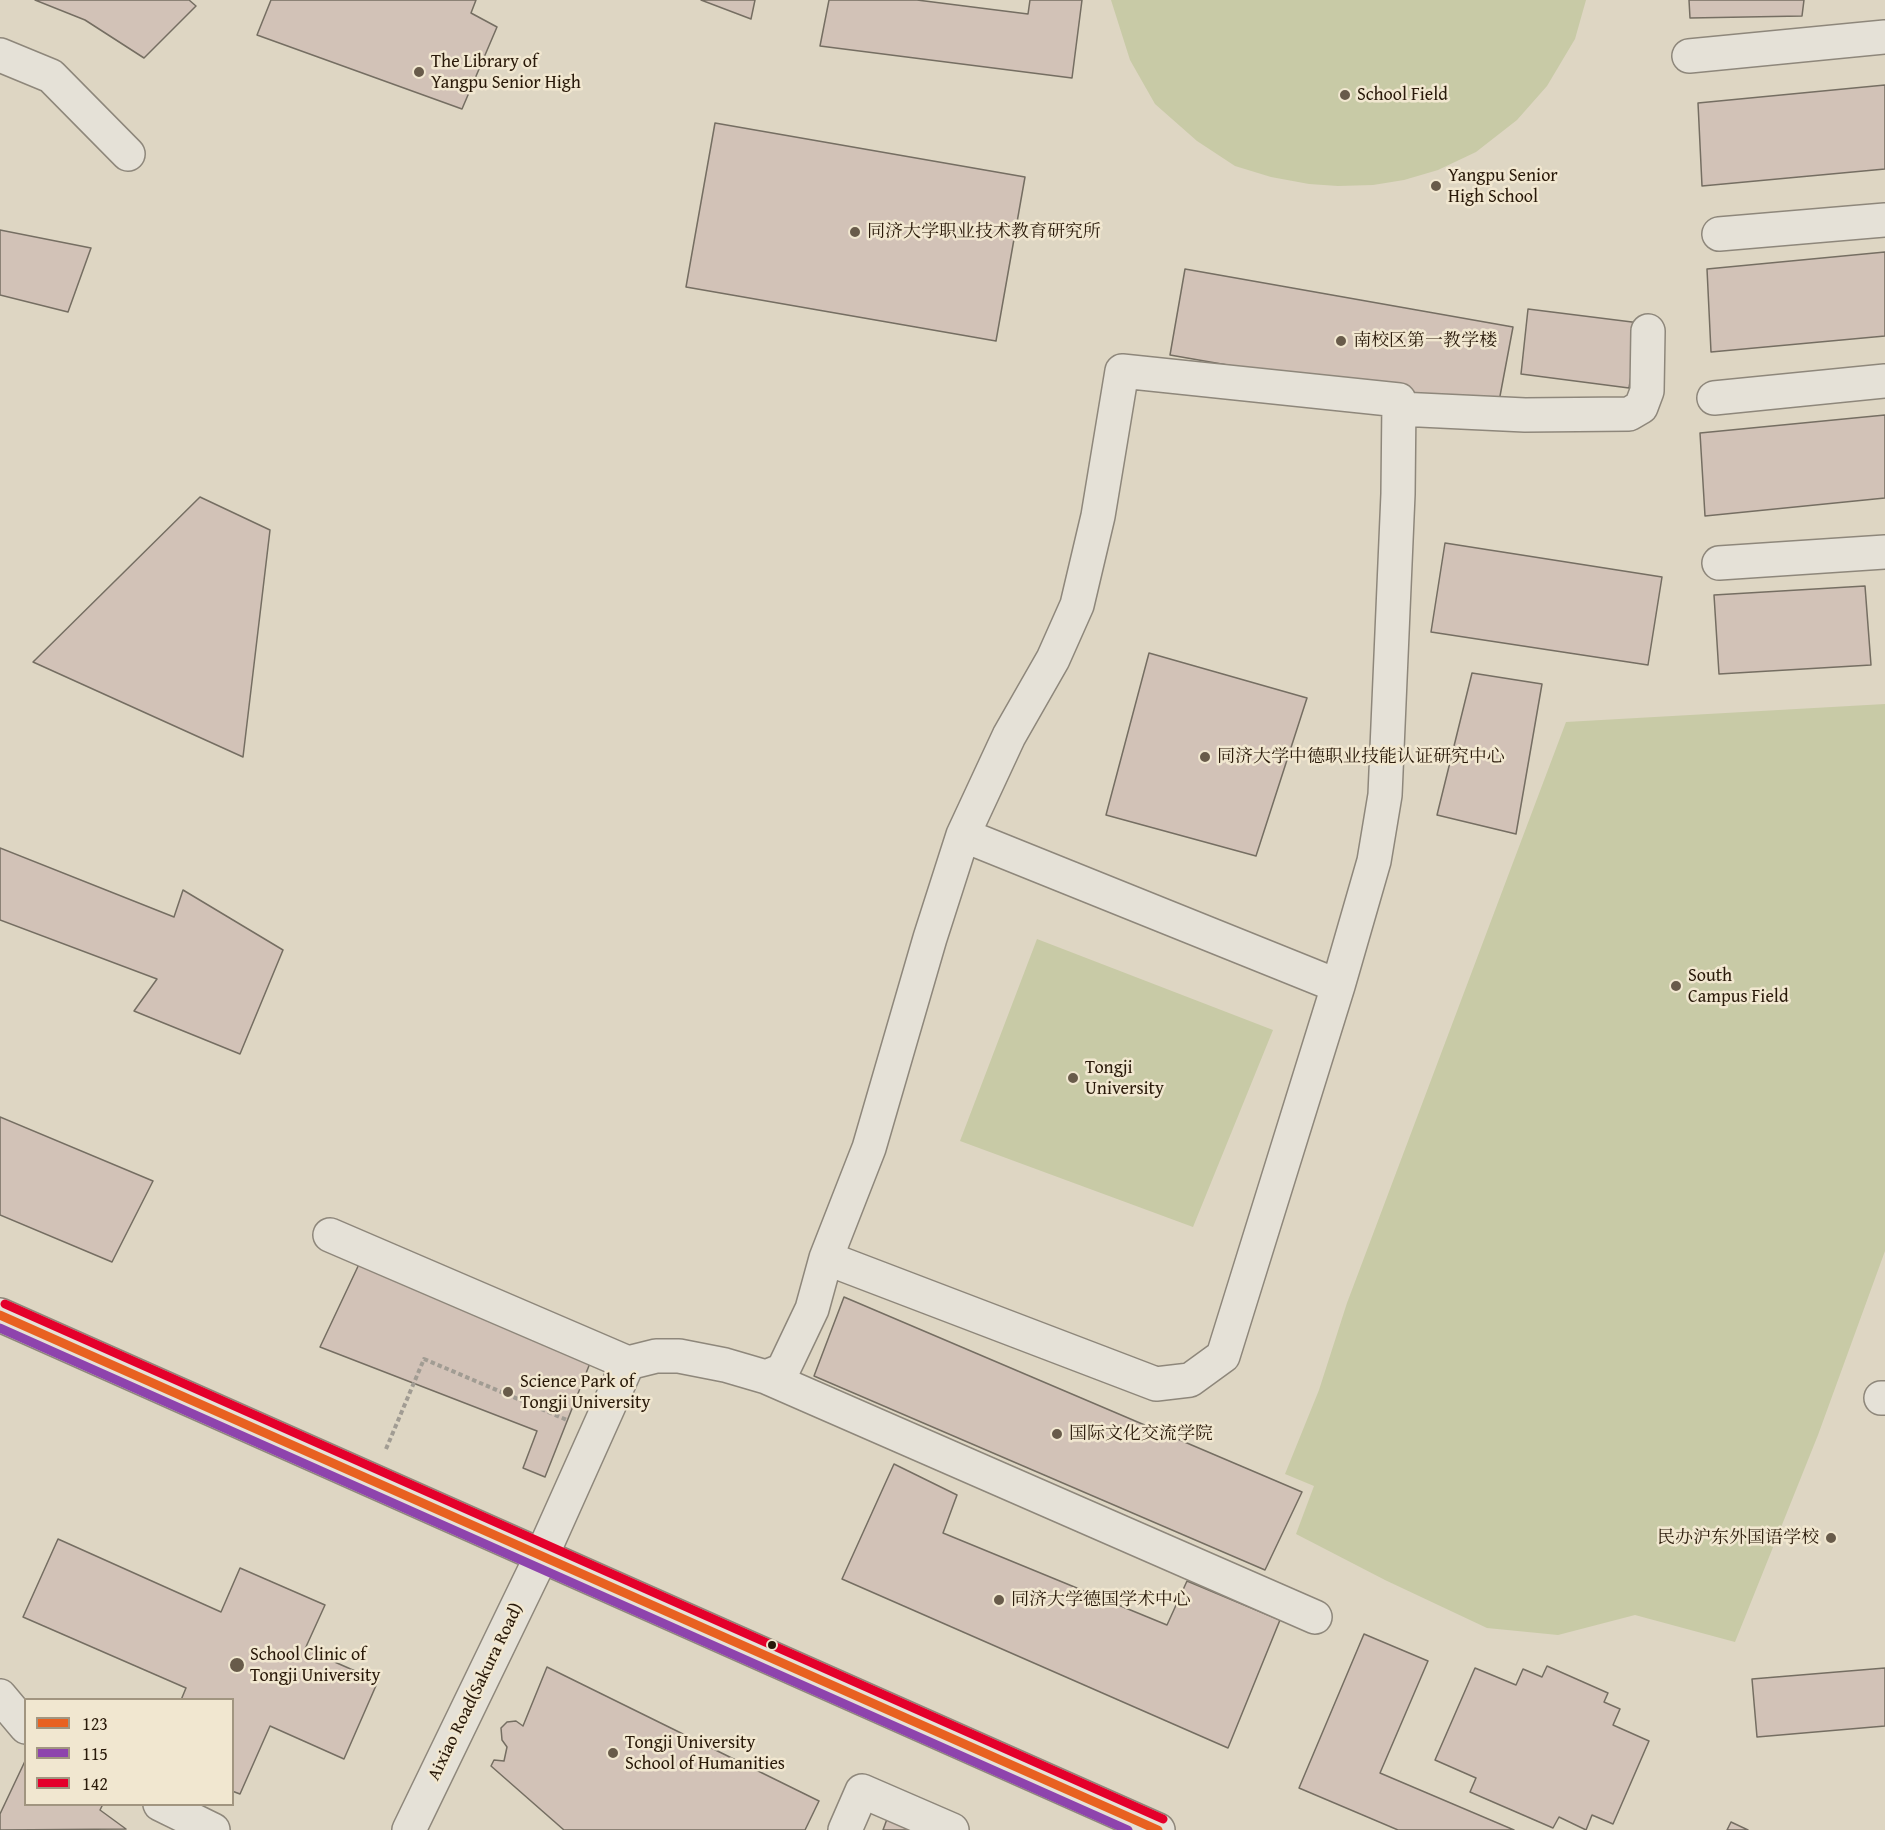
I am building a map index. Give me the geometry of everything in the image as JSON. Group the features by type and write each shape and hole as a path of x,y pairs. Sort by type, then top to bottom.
{"street":[{"path":"1689,56 1885,36"},
{"path":"0,55 51,76 128,154"},
{"path":"1719,234 1885,220"},
{"path":"1399,409 1497,415 1629,414 1641,407 1647,391 1648,331"},
{"path":"766,1377 783,1370 812,1309 826,1258 869,1148 930,938 963,835 1009,736 1053,659 1077,605 1098,516 1122,371 1399,400 1398,494 1385,795 1374,861 1338,986 1223,1356 1190,1380 1156,1384 826,1258"},
{"path":"1714,398 1885,381"},
{"path":"1719,563 1885,552"},
{"path":"963,835 1338,986"},
{"path":"330,1235 628,1363 656,1356 679,1356 725,1365 766,1377 1315,1617"},
{"path":"0,1315 1158,1830"},
{"name":"Aixiao Road(Sakura Road)","path":"409,1830 542,1555 628,1363"},
{"path":"0,1696 24,1725"},
{"path":"845,1830 862,1791 952,1830"},
{"path":"164,1806 213,1830"}],"path":[{"path":"374,1480 424,1359 597,1433"}],"green space":[{"name":"School Field","path":"1111,0 1586,0 1575,39 1547,86 1517,120 1476,152 1438,170 1404,180 1373,185 1338,186 1309,184 1271,177 1235,166 1197,141 1155,104 1130,60"},
{"name":"South Campus Field","path":"1885,704 1885,1251 1818,1435 1735,1642 1635,1615 1558,1635 1487,1628 1385,1580 1296,1534 1314,1486 1285,1474 1319,1390 1347,1303 1566,722"},
{"path":"1037,939 1273,1030 1193,1227 960,1141"}],"building":[{"path":"35,0 189,0 196,6 144,58 85,20"},
{"name":"The Library of Yangpu Senior High","path":"271,0 476,0 471,13 497,27 462,109 257,35"},
{"path":"701,0 755,0 751,19"},
{"path":"829,0 917,0 1028,14 1030,0 1082,0 1072,78 820,46"},
{"path":"1689,0 1804,0 1802,16 1690,18"},
{"path":"1885,85 1885,169 1702,186 1698,103"},
{"name":"同济大学职业技术教育研究所","path":"715,123 1025,177 996,341 686,287"},
{"path":"0,230 91,248 68,312 0,295"},
{"path":"1885,252 1885,336 1711,352 1707,269"},
{"name":"南校区第一教学楼","path":"1185,269 1513,327 1497,412 1170,355"},
{"path":"1528,309 1640,323 1629,388 1521,374"},
{"path":"1885,415 1885,498 1705,516 1700,433"},
{"path":"200,497 270,530 243,757 33,662"},
{"path":"1445,543 1662,577 1648,665 1431,632"},
{"path":"1865,586 1871,665 1719,674 1714,595"},
{"name":"同济大学中德职业技能认证研究中心","path":"1149,653 1307,698 1256,856 1106,815"},
{"path":"1472,673 1542,684 1516,834 1437,815"},
{"path":"0,848 174,917 183,890 283,950 240,1054 134,1011 157,979 0,920"},
{"path":"0,1117 153,1181 112,1262 0,1215"},
{"name":"Science Park of Tongji University","path":"361,1260 594,1353 545,1477 523,1468 537,1431 320,1347"},
{"name":"国际文化交流学院","path":"844,1297 1302,1492 1265,1570 814,1376"},
{"name":"同济大学德国学术中心","path":"894,1464 957,1495 943,1533 1167,1625 1187,1581 1280,1620 1228,1748 842,1579"},
{"name":"School Clinic of Tongji University","path":"58,1539 221,1612 240,1568 325,1605 305,1649 378,1681 344,1759 270,1726 240,1794 234,1792 234,1698 182,1698 186,1688 23,1617"},
{"path":"1364,1634 1428,1661 1380,1773 1514,1830 1398,1830 1299,1788"},
{"path":"1547,1666 1608,1693 1604,1702 1620,1709 1613,1725 1649,1741 1613,1824 1592,1815 1586,1830 1559,1817 1553,1828 1470,1792 1476,1778 1435,1760 1475,1668 1516,1685 1523,1669 1542,1677"},
{"name":"Tongji University School of Humanities","path":"547,1667 819,1801 805,1830 564,1830 491,1766 494,1760 504,1761 507,1747 502,1740 501,1728 507,1722 516,1721 523,1726"},
{"path":"1885,1668 1885,1726 1757,1737 1752,1679"},
{"path":"24,1763 24,1806 102,1806 100,1810 126,1829 0,1830 0,1814"},
{"path":"887,1819 913,1830 883,1830"},
{"path":"1731,1822 1748,1830 1727,1830"}],"transit line":[{"name":"142","path":"5,1304 1163,1819"},
{"name":"123","path":"0,1315 1158,1830"},
{"name":"115","path":"0,1328 1128,1830"}],"place":[{"name":"The Library of Yangpu Senior High","path":"419,72"},
{"name":"School Field","path":"1345,95"},
{"name":"Yangpu Senior High School","path":"1436,186"},
{"name":"同济大学职业技术教育研究所","path":"855,232"},
{"name":"南校区第一教学楼","path":"1341,341"},
{"name":"同济大学中德职业技能认证研究中心","path":"1205,757"},
{"name":"South Campus Field","path":"1676,986"},
{"name":"Tongji University","path":"1073,1078"},
{"name":"Science Park of Tongji University","path":"508,1392"},
{"name":"国际文化交流学院","path":"1057,1434"},
{"name":"民办沪东外国语学校","path":"1831,1538"},
{"name":"同济大学德国学术中心","path":"999,1600"},
{"name":"School Clinic of Tongji University","path":"237,1665"},
{"name":"Tongji University School of Humanities","path":"613,1753"}]}
